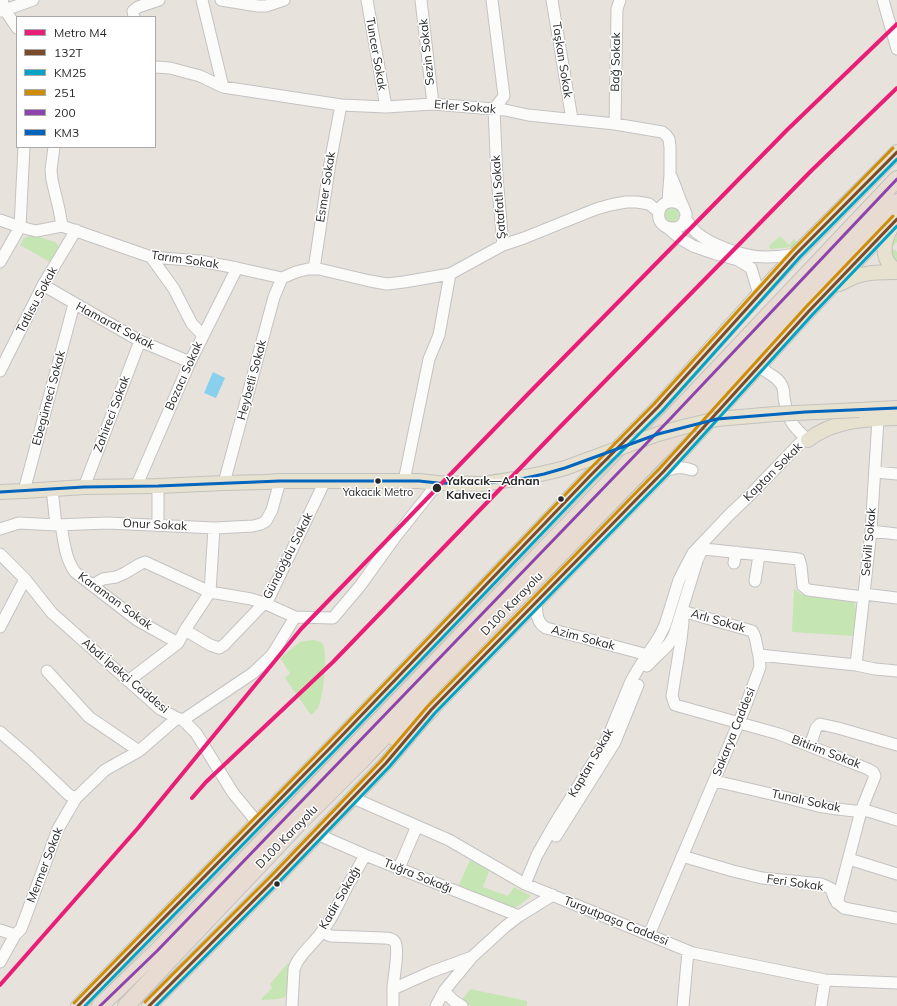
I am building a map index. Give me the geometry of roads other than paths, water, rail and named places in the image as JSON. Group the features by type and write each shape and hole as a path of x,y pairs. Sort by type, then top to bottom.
{"highway":[{"name":"D100 Karayolu","path":"100,1006 162,945 671,418 897,179"},
{"name":"D100 Karayolu","path":"126,1006 300,822 360,762 670,441 897,202"},
{"path":"360,762 431,710"}],"main road":[{"path":"78,1006 233,849 589,477 658,407 796,254 897,152"},
{"path":"896,221 886,237 884,250 885,257 889,265 897,272"},
{"path":"149,1006 319,834 386,763 431,710 664,471 830,289 896,221"},
{"path":"830,289 854,277 882,272 897,272"},
{"path":"0,492 84,487 136,487 280,481 419,481 482,484 521,479 565,468 658,434 717,420 775,414 897,408"},
{"path":"808,440 821,431 837,424 897,418"}],"street":[{"path":"16,27 2,7 33,0"},
{"path":"134,16 133,11 159,0"},
{"path":"202,0 223,87"},
{"path":"221,0 266,6 284,0"},
{"name":"Tuncer Sokak","path":"367,0 386,107"},
{"name":"Sezin Sokak","path":"422,0 433,104"},
{"path":"492,0 504,96 494,109"},
{"name":"Taşkan Sokak","path":"552,0 572,119"},
{"name":"Bağ Sokak","path":"615,124 617,9 620,0"},
{"path":"883,0 897,49"},
{"name":"Erler Sokak","path":"156,67 170,68 200,76 223,87 341,105 386,107 433,104 494,109 615,124 662,132 669,139 670,174"},
{"name":"Esmer Sokak","path":"314,269 330,163 341,105"},
{"name":"Şatafatlı Sokak","path":"314,269 387,284 404,282 450,274 503,245 497,177 494,109"},
{"path":"0,262 20,227 24,148"},
{"path":"54,148 51,170 52,180 62,226"},
{"path":"668,202 670,174"},
{"path":"668,228 677,228 681,225 686,214 670,174"},
{"path":"503,245 610,204 637,202 649,204 659,212"},
{"path":"683,206 676,202 668,202 664,204 659,212 660,221 663,225 693,246 738,260 751,268 759,294"},
{"path":"685,218 697,233 722,247 734,251 765,257 779,257 796,254"},
{"name":"Tarım Sokak","path":"0,220 36,231 62,226 151,256 200,261 282,278"},
{"name":"Tatlısu Sokak","path":"0,371 43,286 76,230"},
{"path":"151,256 174,289 192,324 203,335"},
{"name":"Bozacı Sokak","path":"136,487 190,362 237,268"},
{"path":"282,278 296,272 314,269"},
{"path":"404,481 428,359 439,335 450,274"},
{"name":"Heybetli Sokak","path":"224,483 274,297 282,278"},
{"name":"Hamarat Sokak","path":"43,286 140,341 190,362"},
{"name":"Ebegümeci Sokak","path":"24,491 74,304"},
{"name":"Zahireci Sokak","path":"84,487 140,341"},
{"path":"760,366 777,378 781,383 783,387 787,414 790,421 794,427 808,440"},
{"name":"Selvili Sokak","path":"856,665 871,531 878,419"},
{"name":"Kaptan Sokak","path":"528,886 542,860 615,742 652,651 665,625 680,580 693,553 731,506 748,497 802,441 808,440"},
{"name":"Kaptan Sokak","path":"671,640 682,611 697,562 704,549 749,505 806,445 808,440"},
{"path":"664,471 680,467 692,470"},
{"path":"875,472 897,474"},
{"name":"Onur Sokak","path":"0,529 18,523 58,525 108,522 214,528 253,526 266,521 272,510 280,481"},
{"name":"Gündoğdu Sokak","path":"185,630 210,645 219,648 224,645 269,598 325,481"},
{"path":"92,585 103,579 116,577 145,562 210,592 251,599 264,603 295,617 333,618 360,586 396,536 438,483"},
{"path":"158,486 158,525"},
{"name":"Karaman Sokak","path":"52,489 58,525 68,561 75,572 138,620 178,643"},
{"path":"128,681 178,643 210,592 214,528"},
{"path":"871,531 897,534"},
{"path":"704,549 735,558 759,555 799,559 803,586 808,590 897,598"},
{"name":"Abdi İpekçi Caddesi","path":"0,554 25,579 52,613 160,709 180,719 196,733 233,793 258,822"},
{"path":"754,581 759,555"},
{"path":"0,627 25,579"},
{"name":"Azim Sokak","path":"536,603 537,620 546,628 652,651 670,656 678,661"},
{"path":"678,661 682,631 682,611"},
{"name":"Arlı Sokak","path":"682,611 752,631 755,636 759,655"},
{"name":"Mermer Sokak","path":"0,962 15,935 21,929 58,829 76,798 105,770 139,751 180,719 253,673 272,655 295,617"},
{"path":"652,651 664,640 675,641 679,644 680,648"},
{"path":"759,655 856,665 897,671"},
{"name":"Sakarya Caddesi","path":"649,935 739,722 760,667 759,655"},
{"name":"Bitirim Sokak","path":"678,661 672,696 675,705 779,734 874,772 875,776 861,811 837,903"},
{"path":"47,671 89,717 139,751"},
{"path":"810,746 816,728 820,724 897,745"},
{"path":"0,732 69,795 76,798"},
{"name":"Tunalı Sokak","path":"715,781 818,806 868,811 897,820"},
{"name":"Turgutpaşa Caddesi","path":"353,798 449,840 528,886 693,953 825,980 897,983"},
{"path":"399,868 417,826"},
{"name":"Tuğra Sokağı","path":"319,834 365,855 519,916"},
{"name":"Kadir Sokağı","path":"292,1006 295,964 323,931 365,855"},
{"name":"Feri Sokak","path":"682,856 762,878 821,884 832,888 833,896 837,903 844,908 897,918"},
{"path":"849,859 897,874"},
{"path":"436,1006 444,991 472,957 519,916 553,895"},
{"path":"0,930 15,935"},
{"path":"323,931 331,936 390,938 395,941 396,954 393,1006"},
{"path":"683,1006 688,951"},
{"path":"393,989 431,972 472,957"},
{"path":"821,1006 825,980"},
{"path":"444,991 454,1001 462,1006"}],"water":[{"path":"213,372 225,378 216,398 204,393"}],"metro line":[{"name":"M4","path":"0,985 138,828 301,629 528,394 787,130 897,24"},
{"name":"M4","path":"192,798 206,782 333,662 557,430 811,171 897,88"}],"place":[{"name":"Yakacık Metro","path":"378,481"},
{"name":"Yakacık—Adnan Kahveci","path":"437,488"}]}
